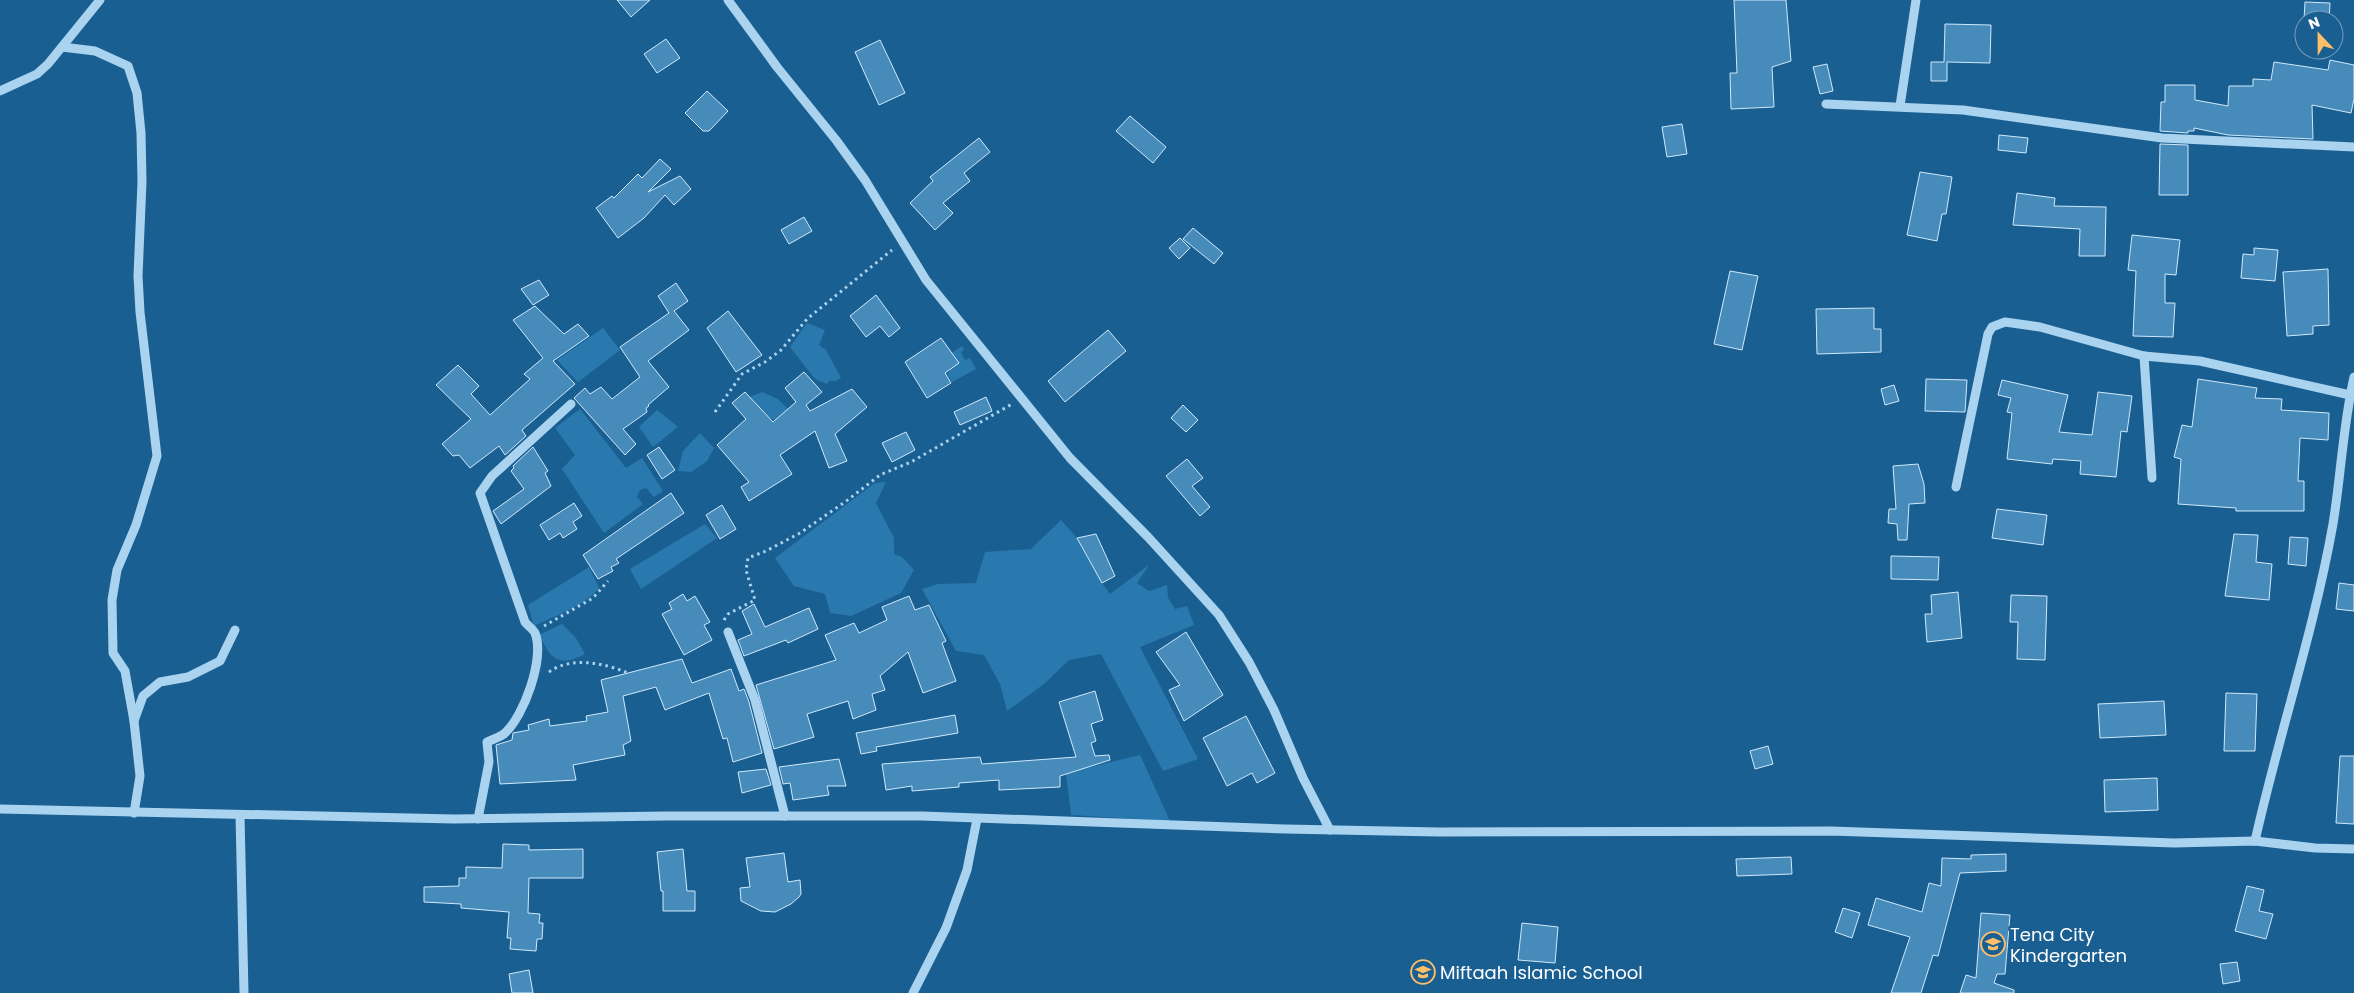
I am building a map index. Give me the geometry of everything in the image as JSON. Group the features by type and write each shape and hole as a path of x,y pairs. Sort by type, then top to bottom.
{"street":[{"path":"0,90 37,74 62,47 100,0"},
{"path":"728,0 836,140 926,280 1022,396 1070,458 1148,537 1219,615 1254,670 1303,778 1330,830"},
{"path":"1900,106 1916,0"},
{"path":"62,47 95,51 128,66 137,92 142,182 138,276 140,312 157,456 136,525 117,570 112,600 113,653 125,671 134,721 140,776 134,813"},
{"path":"1826,104 1963,110 2162,138 2354,147"},
{"path":"1956,487 1988,334 1992,327 1997,324 2011,322 2040,327 2144,356 2200,361 2350,395"},
{"path":"2144,356 2152,478"},
{"path":"2255,841 2285,719 2306,652 2312,624 2333,523 2354,377"},
{"path":"478,819 489,762 488,742 505,733 524,704 537,668 538,650 534,631 525,622 480,493 492,476 571,404"},
{"path":"134,721 143,696 160,682 188,677 220,661 235,630"},
{"path":"728,632 755,700 785,816"},
{"path":"0,809 478,819 922,816 1438,832 1831,831 2006,836 2174,844 2255,841 2315,848 2354,848"},
{"path":"240,814 244,993"},
{"path":"912,993 946,928 967,870 977,819"}],"path":[{"path":"715,412 742,374 766,362 781,350 807,319 902,241"},
{"path":"728,632 724,621 728,614 755,600 746,570 748,558 800,533 846,502 880,475 911,462 1006,410 1022,396"},
{"path":"534,631 593,598 608,581"},
{"path":"532,680 557,666 569,664 592,663 611,666 628,673"}],"shaded area":[{"path":"807,323 825,330 819,345 826,350 841,378 829,381 827,384 815,379 790,347"},
{"path":"603,328 620,350 578,382 557,360"},
{"path":"962,346 964,350 961,352 965,360 970,358 976,369 952,382 947,374 951,370 944,358"},
{"path":"762,392 778,399 788,409 783,424 768,417 750,397"},
{"path":"580,409 626,468 642,458 663,491 654,497 646,488 640,490 637,497 643,504 604,533 562,469 575,455 555,428"},
{"path":"657,410 678,427 653,447 639,427"},
{"path":"700,433 714,448 707,461 691,472 678,471 683,451"},
{"path":"886,482 876,503 894,538 894,554 902,557 914,570 901,593 851,616 830,613 825,594 794,586 775,558 875,483"},
{"path":"1061,520 1077,538 1110,594 1149,565 1137,583 1149,591 1167,585 1168,598 1175,609 1187,606 1194,625 1140,647 1198,759 1163,771 1101,654 1069,660 1044,684 1007,711 1000,684 984,655 956,651 922,589 938,584 976,583 985,552 1031,549"},
{"path":"705,524 717,538 641,589 630,569"},
{"path":"589,567 599,588 593,595 534,626 528,605"},
{"path":"562,624 576,638 585,654 576,658 562,660 556,659 547,650 539,635"},
{"path":"1140,755 1170,821 1071,815 1066,773"}],"building":[{"path":"617,0 650,0 631,17"},
{"path":"1734,0 1786,0 1791,61 1772,67 1774,107 1731,109 1730,73 1737,73"},
{"path":"2305,2 2330,3 2330,10 2305,10"},
{"path":"1945,24 1991,25 1990,63 1947,62 1947,81 1931,81 1931,62 1944,62"},
{"path":"666,39 680,58 657,73 644,54"},
{"path":"880,40 905,93 879,105 855,52"},
{"path":"2330,60 2354,65 2354,99 2351,113 2312,105 2313,139 2228,135 2194,128 2194,131 2188,131 2188,133 2160,131 2161,102 2165,102 2165,85 2195,85 2195,100 2228,106 2229,86 2253,86 2253,79 2271,80 2274,62 2328,70"},
{"path":"1827,64 1833,91 1820,94 1813,67"},
{"path":"707,91 728,111 709,131 703,131 685,113"},
{"path":"1130,116 1166,147 1153,163 1116,131"},
{"path":"1682,124 1687,154 1667,157 1662,127"},
{"path":"1999,135 2028,138 2026,153 1998,150"},
{"path":"979,138 990,152 964,173 970,181 943,203 953,213 935,230 910,203 933,181 930,177"},
{"path":"2160,144 2188,145 2188,195 2159,195"},
{"path":"660,159 671,169 648,192 680,176 691,189 674,205 665,195 644,218 618,238 596,208 612,196 614,198 638,174 642,178"},
{"path":"1920,172 1952,177 1946,214 1942,214 1937,241 1907,235"},
{"path":"2017,193 2055,198 2054,206 2106,207 2105,256 2079,256 2080,229 2013,225"},
{"path":"804,217 812,231 789,244 781,230"},
{"path":"1193,228 1223,253 1214,264 1183,239"},
{"path":"2132,235 2180,240 2176,275 2165,274 2165,303 2175,303 2173,337 2133,336 2136,271 2128,270"},
{"path":"1180,238 1190,248 1179,259 1169,248"},
{"path":"2254,248 2278,250 2275,281 2241,278 2243,254 2254,255"},
{"path":"2328,269 2329,325 2313,326 2313,334 2287,336 2283,272"},
{"path":"1730,271 1758,276 1742,350 1714,344"},
{"path":"539,280 549,295 533,305 521,289"},
{"path":"676,283 688,301 674,311 689,330 648,361 669,387 648,405 646,408 647,412 623,429 636,444 625,455 574,398 585,388 590,394 601,387 612,399 640,377 620,347 669,313 658,296"},
{"path":"876,295 900,328 889,337 880,326 866,337 850,316"},
{"path":"535,306 564,334 578,324 589,336 553,361 575,384 522,430 526,436 505,455 499,446 470,468 459,455 453,456 442,444 471,419 436,385 458,365 479,386 471,394 490,415 530,379 524,374 543,358 513,320"},
{"path":"1874,308 1874,329 1881,329 1881,352 1817,354 1816,309"},
{"path":"728,311 762,355 736,372 707,328"},
{"path":"1108,330 1126,351 1065,402 1048,381"},
{"path":"941,338 959,363 945,373 951,383 927,398 905,362"},
{"path":"804,372 822,392 806,405 810,411 852,389 867,407 835,434 847,461 829,468 815,431 780,455 792,474 749,501 741,487 749,482 717,445 746,419 732,403 745,392 773,422 796,402 785,388"},
{"path":"1926,379 1967,380 1965,412 1925,411"},
{"path":"2198,379 2257,388 2255,398 2282,399 2281,410 2329,413 2328,440 2300,438 2298,481 2304,481 2304,511 2236,511 2236,508 2178,504 2181,459 2174,457 2182,425 2192,427"},
{"path":"2002,380 2068,395 2059,432 2092,435 2098,392 2132,396 2127,432 2121,431 2116,477 2080,474 2081,461 2053,459 2052,464 2007,459 2012,413 2007,412 2011,398 1998,395"},
{"path":"1894,385 1899,401 1885,405 1881,389"},
{"path":"986,397 992,411 960,425 954,412"},
{"path":"1183,405 1198,420 1186,432 1171,418"},
{"path":"906,432 915,450 892,462 882,443"},
{"path":"533,447 548,471 545,473 551,486 501,524 493,511 524,489 511,471 514,468 513,466"},
{"path":"659,447 675,470 662,479 647,455"},
{"path":"1187,459 1203,478 1192,486 1210,507 1200,516 1166,476"},
{"path":"1918,464 1924,484 1925,503 1909,504 1907,540 1898,540 1897,524 1888,523 1889,509 1896,509 1893,466"},
{"path":"671,493 684,513 616,559 619,563 611,567 613,571 598,579 583,555"},
{"path":"574,503 582,516 573,522 577,529 563,538 560,533 549,540 540,525"},
{"path":"722,505 736,529 720,539 706,515"},
{"path":"1997,509 2047,515 2043,545 1992,538"},
{"path":"1096,534 1115,576 1102,583 1077,538"},
{"path":"2234,534 2258,535 2256,562 2272,564 2269,600 2225,596"},
{"path":"2290,537 2308,538 2306,566 2288,564"},
{"path":"1891,556 1939,557 1938,580 1891,579"},
{"path":"2339,583 2354,585 2354,611 2336,609"},
{"path":"1958,592 1962,638 1927,642 1925,614 1932,614 1931,595"},
{"path":"683,594 687,601 695,596 710,622 704,625 712,640 684,655 662,614 672,609 669,603"},
{"path":"2011,595 2047,596 2045,660 2017,659 2018,622 2010,622"},
{"path":"909,596 915,610 929,605 946,641 942,643 956,681 923,693 908,652 880,676 885,690 872,694 876,710 853,719 848,701 807,714 814,737 774,749 756,685 836,660 825,635 854,623 859,633 887,620 882,607"},
{"path":"754,604 765,627 809,608 818,629 788,643 786,640 744,656 738,640 752,634 742,611"},
{"path":"1186,632 1223,695 1184,721 1169,690 1180,685 1156,652"},
{"path":"682,659 692,683 731,669 739,691 744,689 749,702 762,753 733,762 727,738 723,739 709,693 665,710 656,687 623,696 631,741 623,745 625,755 573,765 576,780 500,784 496,745 512,740 513,733 529,730 528,725 549,719 550,726 587,721 586,716 608,712 601,680"},
{"path":"1095,691 1103,720 1091,724 1096,741 1091,743 1095,756 1109,755 1110,760 1060,776 1060,787 999,790 999,780 959,783 959,787 912,791 912,786 886,790 882,764 980,757 982,764 1076,757 1059,702"},
{"path":"2226,693 2257,694 2255,751 2224,751"},
{"path":"2164,701 2166,735 2100,738 2098,704"},
{"path":"955,715 958,733 876,747 877,751 861,754 856,733"},
{"path":"1246,716 1275,773 1257,783 1252,773 1227,786 1203,738"},
{"path":"1768,746 1773,764 1755,769 1750,751"},
{"path":"2340,756 2354,756 2354,824 2336,823"},
{"path":"839,759 846,786 827,786 829,795 793,800 790,783 783,784 779,767"},
{"path":"766,769 771,785 742,793 738,772"},
{"path":"2157,778 2158,810 2105,812 2104,780"},
{"path":"503,844 529,845 529,850 583,849 583,878 529,878 528,913 540,914 539,923 543,923 542,939 537,939 536,951 510,949 511,938 507,938 509,912 461,908 461,904 424,902 424,887 459,886 459,878 466,878 466,867 502,868"},
{"path":"683,849 687,891 695,891 695,911 663,911 663,891 661,891 657,852"},
{"path":"784,853 788,882 800,880 801,894 799,897 791,904 775,912 761,911 741,901 740,888 750,887 746,858"},
{"path":"2006,854 2006,871 1960,873 1938,956 1933,955 1921,993 1891,993 1910,937 1868,925 1876,898 1922,912 1929,883 1941,886 1942,858 1971,859 1971,855"},
{"path":"1791,857 1792,874 1737,876 1736,859"},
{"path":"2247,886 2264,890 2259,911 2273,914 2266,939 2235,931"},
{"path":"1843,908 1860,913 1852,938 1835,932"},
{"name":"Tena City Kindergarten","path":"1981,913 2010,915 2005,974 1997,974 1994,983 2014,990 2014,993 1960,993 1966,975 1976,978"},
{"path":"1522,923 1558,927 1555,963 1518,960"},
{"path":"2237,962 2240,981 2223,984 2220,964"},
{"path":"529,970 533,993 512,993 509,974"}],"place":[{"name":"Tena City Kindergarten","path":"1993,944"},
{"name":"Miftaah Islamic School","path":"1423,972"}]}
